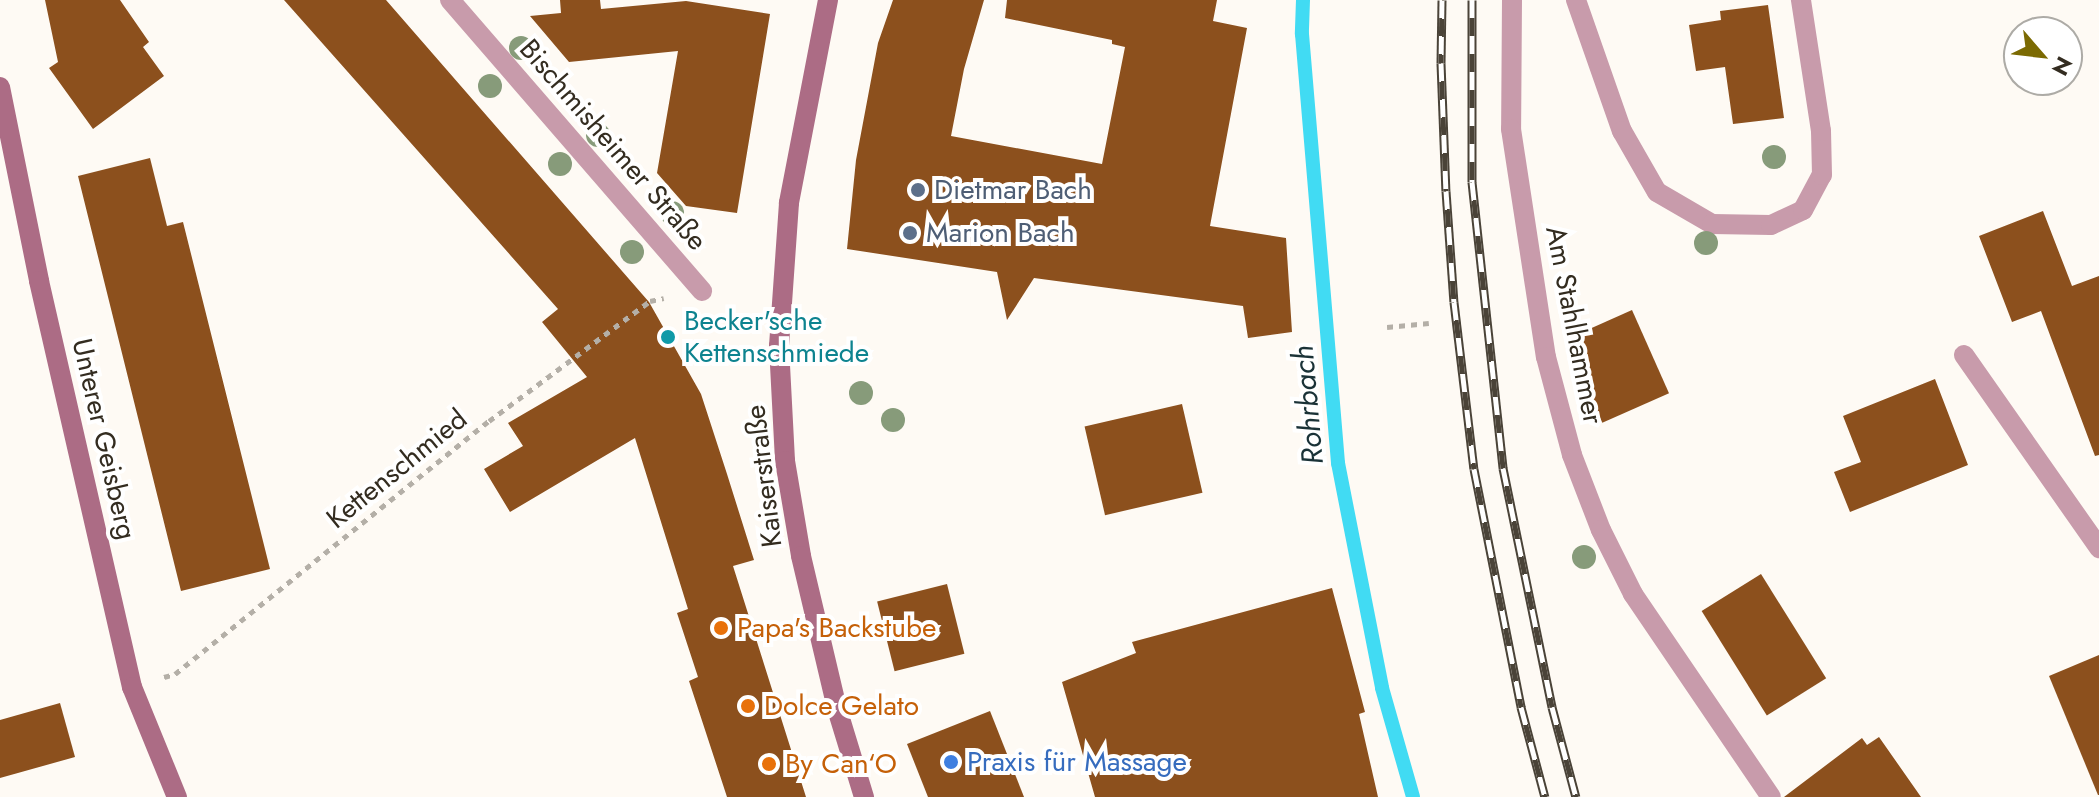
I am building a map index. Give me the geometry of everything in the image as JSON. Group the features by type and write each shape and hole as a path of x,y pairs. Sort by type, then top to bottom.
{"main road":[{"name":"Kaiserstraße","path":"828,0 789,203 780,295 780,361 785,461 801,556 838,712 864,797"},
{"name":"Unterer Geisberg","path":"0,87 39,281 132,687 177,797"}],"street":[{"name":"Bischmisheimer Straße","path":"450,0 702,291"},
{"name":"Am Stahlhammer","path":"1512,0 1511,129 1546,357 1572,455 1601,530 1633,594 1771,797"},
{"path":"1576,0 1622,131 1657,192 1712,224 1771,225 1803,210 1822,175 1821,131 1801,0"},
{"path":"1964,355 2099,548"}],"path":[{"name":"Kettenschmied","path":"175,674 489,421 650,301"},
{"path":"1387,327 1429,323"}],"building":[{"path":"45,0 120,0 149,42 143,47 164,76 93,129 49,68 58,62"},
{"path":"284,0 386,0 649,302 701,394 727,474 754,560 733,566 806,797 727,797 689,681 698,677 677,613 688,609 635,438 510,512 484,469 523,446 508,423 587,377 542,322 558,309"},
{"path":"560,0 600,0 601,9 686,1 770,14 737,213 686,206 657,173 678,51 569,62 530,16 561,13"},
{"path":"893,0 984,0 964,69 951,136 1102,164 1125,47 1112,44 1112,40 1005,18 1007,0 1217,0 1213,21 1247,28 1210,226 1286,238 1292,332 1248,338 1243,306 1034,278 1007,320 997,272 847,249 856,160 878,43"},
{"path":"1768,5 1784,118 1733,124 1725,67 1696,71 1689,25 1721,20 1720,11"},
{"path":"150,158 167,226 183,222 270,569 181,591 78,176"},
{"path":"2043,211 2072,286 2099,276 2099,455 2095,456 2041,311 2012,322 1979,236"},
{"path":"1632,310 1669,393 1602,423 1565,340"},
{"path":"1935,379 1968,465 1850,512 1834,472 1861,462 1843,416"},
{"path":"1182,404 1202,493 1105,515 1085,426"},
{"path":"1761,574 1826,678 1767,715 1702,611"},
{"path":"947,584 964,654 895,671 877,601"},
{"path":"1332,588 1365,712 1359,714 1378,797 1095,797 1062,682 1136,653 1132,642"},
{"path":"2099,655 2099,795 2098,795 2049,676"},
{"path":"60,703 75,757 0,778 0,720"},
{"path":"990,711 1024,797 928,797 907,744"},
{"path":"1879,737 1921,797 1784,797 1862,738 1867,745"}],"waterway":[{"name":"Rohrbach","path":"1303,0 1302,34 1338,463 1382,688 1413,797"}],"railway":[{"path":"1442,0 1446,191 1454,302 1474,469 1521,707 1545,797"},
{"path":"1472,0 1472,182 1503,468 1552,707 1576,797"}],"place":[{"name":"Dietmar Bach","path":"918,190"},
{"name":"Marion Bach","path":"910,233"},
{"name":"Becker'sche Kettenschmiede","path":"668,337"},
{"name":"Papa's Backstube","path":"721,628"},
{"name":"Dolce Gelato","path":"748,706"},
{"name":"Praxis für Massage","path":"951,762"},
{"name":"By Can‘O","path":"769,764"}]}
